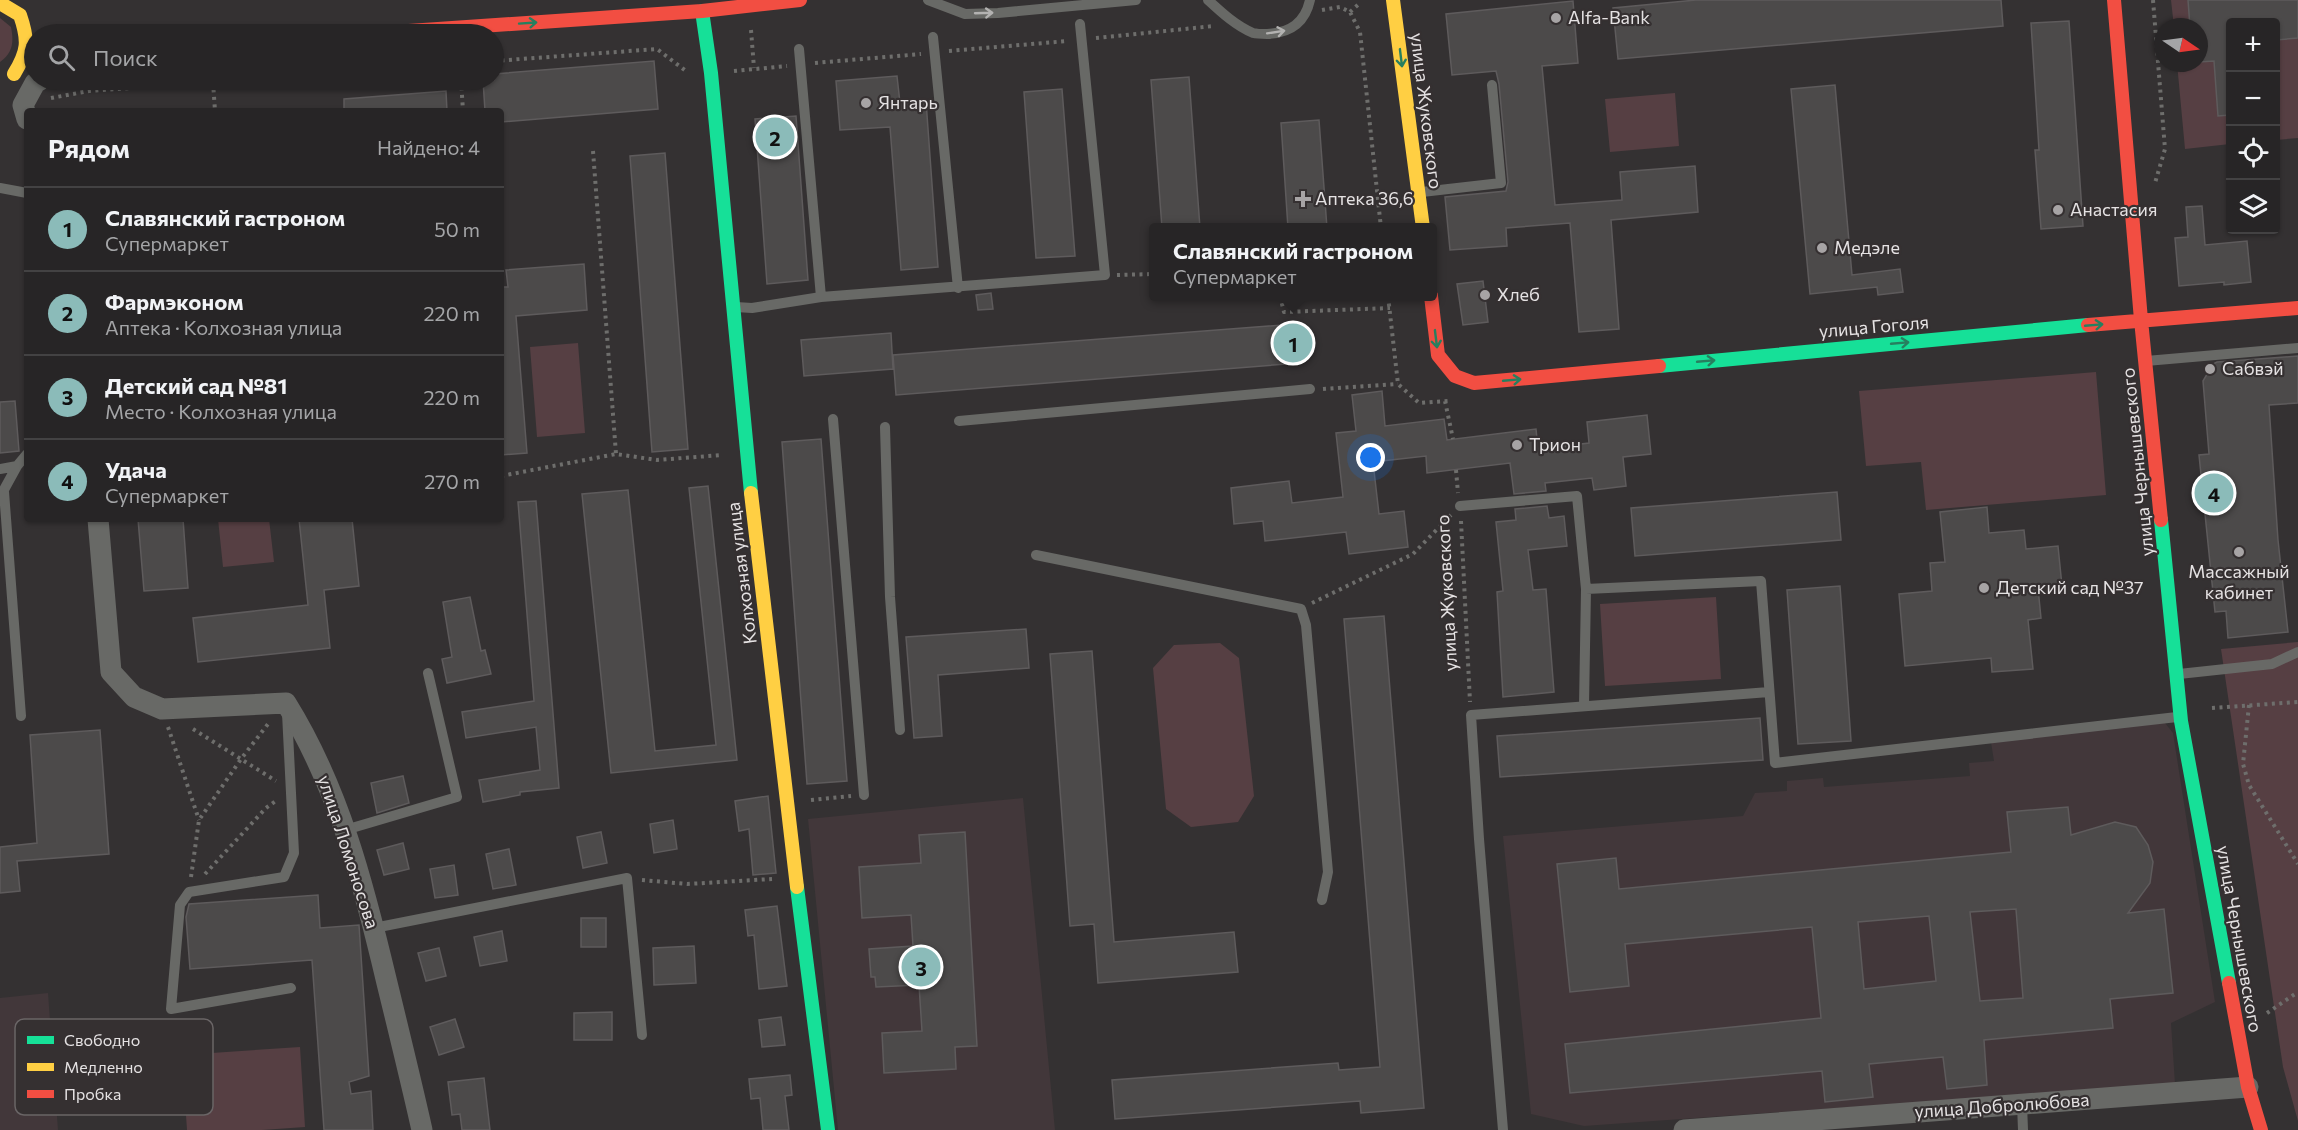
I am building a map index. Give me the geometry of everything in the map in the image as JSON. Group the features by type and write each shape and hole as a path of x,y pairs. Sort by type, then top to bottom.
{"street":[{"path":"504,25 702,11 800,0"},
{"name":"улица Жуковского","path":"1393,0 1421,223"},
{"name":"улица Чернышевского","path":"2114,0 2141,320 2181,717 2248,1087 2261,1130"},
{"path":"0,3 20,15 24,25"},
{"name":"Колхозная улица","path":"702,11 711,73 746,453 786,803 828,1130"},
{"path":"7,75 24,56"},
{"path":"7,75 24,72"},
{"path":"26,108 33,90"},
{"name":"улица Гоголя","path":"1431,301 1438,354 1455,376 1474,383 2141,320 2298,308"},
{"path":"98,522 111,672 134,697 162,709 286,703"},
{"name":"улица Ломоносова","path":"286,703 319,764 345,830 374,928 422,1130"},
{"name":"улица Добролюбова","path":"1684,1130 2248,1087"}],"lane":[{"path":"928,0 965,14 1136,0"},
{"path":"1208,0 1238,24 1255,34 1282,33 1299,23 1308,12 1310,0"},
{"path":"732,307 752,308 821,297 1105,275 1080,24"},
{"path":"933,38 958,288"},
{"path":"799,49 821,297"},
{"path":"1418,192 1501,183 1492,85"},
{"path":"0,188 24,193"},
{"path":"2146,361 2298,348"},
{"path":"959,421 1310,389"},
{"path":"833,419 864,795"},
{"path":"885,427 890,597 900,730"},
{"path":"21,716 2,495 24,458"},
{"path":"0,469 17,466"},
{"path":"1460,506 1577,496 1586,589 1584,706"},
{"path":"1036,555 1301,609 1306,625 1328,872 1322,900"},
{"path":"1586,589 1761,581 1775,763 2181,717"},
{"path":"2177,674 2272,664 2298,652"},
{"path":"345,830 458,797 428,673"},
{"path":"1503,1130 1471,715 1769,692"},
{"path":"286,703 294,853 284,877 189,892 180,905 171,1009 291,988"},
{"path":"374,928 627,878 642,1035"},
{"path":"2022,1104 2023,1130"}],"path":[{"path":"2152,0 2165,148 2153,192"},
{"path":"1350,12 1361,2"},
{"path":"1308,12 1340,7 1350,12 1360,32 1380,223"},
{"path":"750,20 754,68"},
{"path":"504,60 657,49 690,74 711,73 1238,24"},
{"path":"34,108 70,93 109,90"},
{"path":"214,90 215,108"},
{"path":"462,90 463,108"},
{"path":"593,151 616,454"},
{"path":"1105,275 1149,274"},
{"path":"1281,301 1284,312 1390,308"},
{"path":"1310,389 1398,384"},
{"path":"1445,401 1453,439"},
{"path":"504,475 616,454 657,460 746,453"},
{"name":"улица Жуковского","path":"1456,470 1471,715"},
{"path":"1301,609 1413,554 1460,506"},
{"path":"2212,708 2298,702"},
{"path":"199,819 241,759 286,703"},
{"path":"2249,705 2243,765 2249,785 2298,864"},
{"path":"162,709 199,819 189,892"},
{"path":"189,892 266,808 291,790 192,728"},
{"path":"786,803 864,795"},
{"path":"627,878 687,884 797,877"},
{"path":"2266,1013 2298,993"}],"shaded area":[{"path":"2171,0 2298,0 2298,138 2280,140 2280,18 2226,18 2226,144 2185,149 2178,72 2208,72 2208,18 2173,18"},
{"path":"0,18 11,27 12,47 0,62"},
{"path":"1675,93 1679,146 1610,152 1605,99"},
{"path":"578,343 585,433 537,437 530,347"},
{"path":"2096,372 2106,495 1926,510 1921,462 1866,466 1859,391"},
{"path":"218,522 269,522 274,562 223,567"},
{"path":"1716,597 1721,679 1605,686 1600,604"},
{"path":"2298,642 2298,1121 2283,1067 2221,649"},
{"path":"1220,643 1239,658 1254,796 1238,822 1191,827 1166,809 1153,668 1174,645"},
{"path":"2165,723 2173,733 2215,1002 2171,1023 2175,1084 1584,1126 1531,1114 1503,836 1743,816 1755,793 1787,791 1787,781 1823,778 1824,787 1970,776 1969,763 1994,761 1990,736"},
{"path":"1023,798 1055,1130 838,1130 808,819"},
{"path":"48,993 50,1019 15,1019 15,1115 57,1115 58,1130 0,1130 0,998"},
{"path":"300,1047 305,1127 262,1130 187,1130 186,1115 213,1115 213,1053"}],"building":[{"path":"1696,0 2001,0 2003,26 1618,59 1613,8"},
{"path":"2188,0 2298,0 2298,38 2280,40 2280,18 2226,18 2226,115 2218,116 2214,61 2208,61 2208,18 2189,18"},
{"path":"1573,1 1578,63 1542,66 1555,205 1622,200 1620,172 1695,166 1698,212 1611,220 1619,329 1579,332 1570,223 1506,228 1507,246 1450,250 1445,197 1506,191 1508,182 1496,71 1452,75 1446,14"},
{"path":"2069,21 2083,226 2041,229 2035,150 2039,150 2031,23"},
{"path":"654,61 658,109 504,122 504,108 485,108 484,90 504,90 504,73"},
{"path":"897,76 900,103 926,101 938,267 901,270 890,127 840,130 836,81"},
{"path":"1189,77 1200,223 1162,223 1151,80"},
{"path":"1835,85 1852,275 1900,269 1903,292 1878,295 1877,287 1810,294 1791,89"},
{"path":"1062,89 1075,256 1036,258 1024,92"},
{"path":"446,91 447,108 344,108 344,99"},
{"path":"796,116 808,280 767,284 755,119"},
{"path":"1319,120 1327,223 1288,223 1281,123"},
{"path":"665,153 688,449 652,452 630,156"},
{"path":"2202,206 2205,245 2247,241 2251,282 2179,286 2175,238 2188,237 2186,207"},
{"path":"584,264 587,310 516,316 527,453 504,455 504,287 508,287 506,270"},
{"path":"1483,281 1488,322 1463,325 1457,284"},
{"path":"991,293 993,309 978,310 976,295"},
{"path":"1295,324 1299,363 896,395 893,355"},
{"path":"891,333 893,369 804,376 801,340"},
{"path":"2298,356 2298,403 2269,405 2278,540 2288,632 2228,638 2226,611 2215,612 2199,455 2209,454 2203,381 2213,364 2217,362"},
{"path":"1382,391 1385,426 1444,419 1447,440 1536,429 1538,449 1589,443 1587,422 1647,415 1651,454 1623,457 1626,486 1594,490 1592,478 1545,483 1546,491 1514,494 1510,463 1427,473 1426,456 1373,462 1379,514 1404,511 1408,547 1349,554 1346,532 1265,541 1263,521 1234,524 1231,488 1289,481 1292,503 1343,497 1336,433 1356,431 1352,395"},
{"path":"15,401 19,451 0,453 0,402"},
{"path":"821,439 847,781 807,784 782,442"},
{"path":"708,486 737,760 611,773 582,494 628,490 655,751 716,745 689,488"},
{"path":"1837,492 1841,540 1635,556 1631,508"},
{"path":"536,501 559,788 520,792 520,795 483,802 479,780 540,770 536,727 466,738 462,712 534,701 518,502"},
{"path":"1547,506 1549,518 1564,516 1567,546 1528,550 1533,590 1546,589 1554,692 1503,697 1497,592 1503,591 1496,522 1516,520 1515,509"},
{"name":"Детский сад №37","path":"1987,507 1989,533 2024,530 2026,549 2058,546 2062,586 2038,588 2041,618 2028,620 2033,669 1992,672 1991,658 1905,666 1899,594 1932,591 1930,563 1945,562 1940,512"},
{"path":"138,522 183,522 188,588 144,591"},
{"path":"299,522 352,522 359,586 324,590 330,648 198,662 193,618 308,605"},
{"path":"1840,586 1851,741 1798,744 1787,590"},
{"path":"470,597 481,651 485,650 491,674 447,683 442,659 452,657 443,602"},
{"path":"1384,616 1424,1108 1361,1113 1360,1101 1115,1119 1112,1080 1338,1063 1339,1070 1380,1067 1344,619"},
{"path":"1026,629 1029,668 938,675 942,736 914,738 906,637"},
{"path":"1092,651 1114,942 1234,932 1238,972 1098,983 1094,924 1070,926 1050,654"},
{"path":"1760,718 1763,760 1500,777 1497,736"},
{"path":"100,730 109,854 17,861 20,891 0,893 0,847 37,843 30,735"},
{"path":"403,776 409,803 377,813 371,783"},
{"path":"768,796 776,873 753,875 749,829 739,831 735,801"},
{"path":"2068,807 2071,835 2115,822 2136,827 2148,845 2153,862 2150,883 2128,913 2164,909 2173,993 2110,999 2113,1028 1984,1040 1987,1085 1947,1089 1943,1057 1869,1064 1873,1097 1825,1102 1822,1071 1570,1093 1565,1044 1821,1018 1812,927 1625,944 1629,986 1570,992 1557,864 1616,858 1619,889 2011,852 2007,812","holes":["2016,909 2023,998 1980,1001 1970,912","1929,916 1936,981 1864,989 1858,922"]},
{"path":"673,820 677,849 654,853 650,824"},
{"path":"601,832 607,863 583,868 577,837"},
{"path":"965,832 977,1046 955,1047 956,1069 884,1073 882,1033 922,1031 919,985 876,987 875,977 871,977 869,949 913,946 911,915 862,918 859,867 921,863 919,835"},
{"path":"403,843 409,869 384,875 377,850"},
{"path":"509,849 516,885 493,889 486,854"},
{"path":"454,865 458,895 435,898 430,869"},
{"path":"318,895 320,928 359,925 369,1076 349,1082 351,1094 371,1091 373,1130 324,1130 312,960 190,969 186,917 189,904"},
{"path":"777,906 787,986 759,989 754,935 748,936 745,910"},
{"path":"581,918 606,918 606,947 581,947"},
{"path":"502,931 507,961 480,966 474,937"},
{"path":"694,946 696,983 654,985 653,948"},
{"path":"439,948 446,976 426,981 418,953"},
{"path":"612,1012 612,1040 574,1040 574,1013"},
{"path":"781,1017 785,1045 762,1047 759,1020"},
{"path":"455,1019 464,1047 439,1055 430,1027"},
{"path":"790,1075 792,1095 785,1096 789,1130 763,1130 760,1098 751,1099 749,1079"},
{"path":"484,1078 490,1130 462,1130 460,1114 452,1115 448,1082"}],"traffic: fast":[{"path":"702,11 711,73 751,493"},
{"path":"1659,366 2088,325"},
{"path":"2161,520 2181,721 2229,983"},
{"path":"797,887 828,1130"}],"traffic: slow":[{"path":"1393,0 1422,223"},
{"path":"0,3 20,15 24,29"},
{"path":"14,74 24,52"},
{"path":"751,493 797,887"}],"traffic: jam":[{"path":"504,25 702,11 800,0"},
{"path":"2114,0 2141,320 2161,520"},
{"path":"1432,301 1438,355 1455,376 1474,383 1659,366"},
{"path":"2088,325 2298,308"},
{"path":"2229,983 2248,1087 2261,1130"}],"place":[{"name":"Alfa-Bank","path":"1556,18"},
{"name":"Янтарь","path":"866,103"},
{"name":"Фармэконом","path":"775,137"},
{"name":"Аптека 36,6","path":"1303,199"},
{"name":"Анастасия","path":"2058,210"},
{"name":"Медэле","path":"1822,248"},
{"name":"Хлеб","path":"1485,295"},
{"name":"Славянский гастроном","path":"1293,343"},
{"name":"Сабвэй","path":"2210,369"},
{"name":"Трион","path":"1517,445"},
{"name":"Удача","path":"2214,493"},
{"name":"Массажный кабинет","path":"2239,552"},
{"name":"Детский сад №37","path":"1984,588"},
{"name":"Детский сад №81","path":"921,967"}]}
